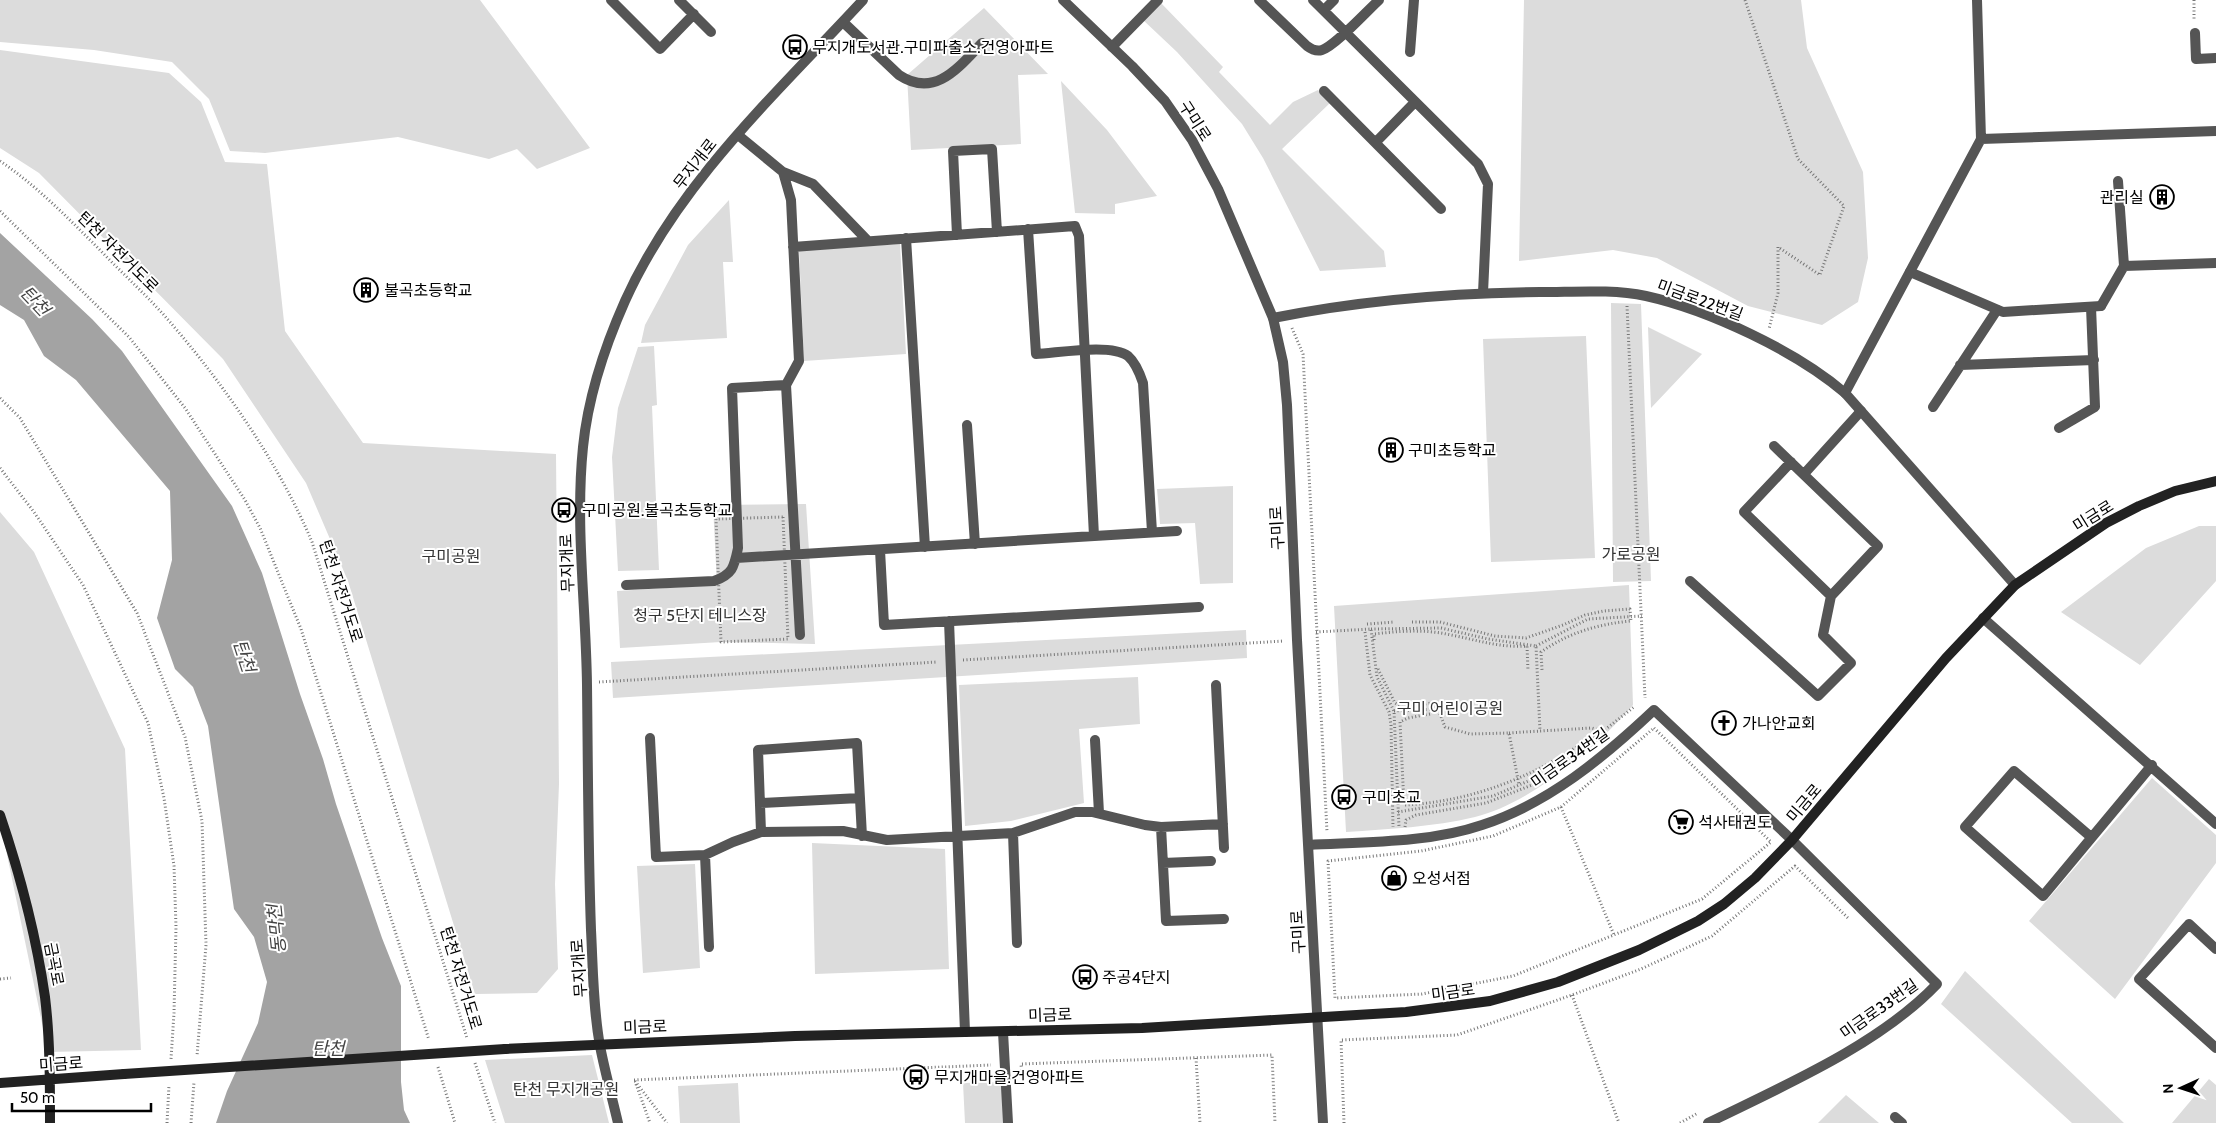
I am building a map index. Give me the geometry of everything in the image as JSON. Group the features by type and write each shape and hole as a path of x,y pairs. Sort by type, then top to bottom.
{"main road":[{"name":"미금로","path":"0,1083 600,1044 795,1036 1142,1028 1318,1018 1426,1011 1466,1006 1518,994 1558,982 1638,950 1698,920 1724,904 1755,878 1792,840 1946,658 2015,585 2106,523 2175,490 2216,481"},
{"name":"금곡로","path":"0,815 28,914 45,998 50,1080 50,1123"}],"street":[{"path":"611,0 660,49 694,14"},
{"path":"679,0 711,32"},
{"name":"무지개로","path":"618,1123 600,1044 593,968 587,836 587,683 581,474 583,444 596,381 608,343 626,298 654,247 694,187 738,135 863,0"},
{"name":"구미로","path":"1063,0 1165,102 1192,140 1218,189 1273,318 1283,362 1287,406 1323,1123"},
{"path":"1112,47 1158,0"},
{"path":"1259,0 1313,50 1321,50 1327,47 1379,0"},
{"path":"1314,0 1478,164 1484,174 1488,184 1483,293"},
{"path":"1324,10 1334,0"},
{"path":"1410,52 1414,0"},
{"path":"1845,393 1981,139 1977,0"},
{"path":"843,22 899,76 918,83 942,81 954,73 982,43"},
{"path":"2195,33 2196,59 2216,58"},
{"path":"1324,91 1441,209"},
{"path":"1376,142 1416,102"},
{"path":"1981,139 2216,130"},
{"path":"738,135 783,172 814,184 868,242"},
{"path":"957,235 953,151 992,149 997,232"},
{"path":"783,172 791,200 799,361 786,385 800,635"},
{"path":"2060,428 2095,407 2096,306 2124,266 2118,181"},
{"path":"793,247 1074,226 1079,236 1094,536"},
{"path":"1028,229 1036,354 1085,350 1115,350 1128,356 1138,369 1143,383 1152,532"},
{"path":"906,238 925,547"},
{"path":"2124,266 2216,263"},
{"path":"1910,272 2002,312 2096,306"},
{"name":"미금로22번길","path":"1273,318 1333,306 1405,298 1483,293 1598,291 1645,296 1703,314 1766,342 1824,375 1845,393 2015,585"},
{"path":"1933,407 1996,310"},
{"path":"1960,365 2094,360"},
{"path":"626,586 714,581 726,576 736,558 738,548 732,388 786,385"},
{"path":"1804,474 1861,411"},
{"path":"967,425 975,544"},
{"path":"1690,581 1818,696 1851,663 1823,635 1831,596 1878,546 1774,446"},
{"path":"1791,462 1744,512 1831,596"},
{"path":"736,558 1177,531"},
{"path":"880,550 884,625 1199,607"},
{"path":"1983,618 2152,765 2216,824"},
{"path":"949,621 965,1032"},
{"path":"1216,685 1224,848"},
{"name":"미금로34번길","path":"1309,845 1413,838 1460,831 1489,823 1528,805 1566,783 1622,740 1654,710 1792,840"},
{"path":"650,738 656,857 706,854 761,832 829,830 887,840 1013,833 1075,812 1099,813 1144,825 1161,827 1223,824"},
{"path":"1095,740 1099,813"},
{"path":"761,832 758,750 857,743 862,836"},
{"path":"2091,837 2014,771 1965,827 2043,896 2152,765"},
{"path":"760,803 860,798"},
{"path":"1161,827 1166,921 1224,919"},
{"path":"1013,833 1017,943"},
{"name":"미금로33번길","path":"1708,1123 1811,1071 1858,1044 1916,1004 1937,984 1792,840"},
{"path":"706,854 709,947"},
{"path":"1162,863 1211,860"},
{"path":"2216,949 2189,924 2139,979 2216,1048"},
{"path":"1003,1032 1008,1123"}],"path":[{"path":"1745,0 1798,160 1844,206 1820,275 1778,247 1778,293 1766,342"},
{"path":"2194,0 2195,33"},
{"name":"탄천 자전거도로","path":"0,161 54,204 162,314 210,372 255,438 300,513 312,542 467,1039"},
{"path":"0,211 128,337 185,408 245,500 260,528 301,629 432,1047"},
{"path":"1398,812 1493,796 1552,771 1646,697 1627,303"},
{"path":"1290,324 1303,354 1327,838"},
{"path":"0,398 20,418 137,613 185,737 202,820 206,946 196,1064"},
{"path":"0,468 34,512 83,585 148,723 164,798 174,866 174,1013 171,1063"},
{"path":"783,517 788,639 721,642 716,519 783,517"},
{"path":"1412,622 1440,622 1495,636 1526,638 1586,615 1604,610 1630,609 1631,621 1605,623 1590,627 1552,644 1542,652 1542,670"},
{"path":"1316,632 1441,628 1488,639 1536,646 1588,619 1642,616"},
{"path":"1367,624 1394,622"},
{"path":"1371,630 1377,677 1394,711 1399,828"},
{"path":"1431,703 1403,708 1395,703 1389,687 1378,670 1374,652 1374,634 1419,631 1450,634 1498,646 1527,646 1528,671"},
{"path":"1365,632 1370,675 1388,712 1391,725 1393,828 1404,828 1406,820 1416,815 1486,803 1537,783"},
{"path":"1536,646 1540,732"},
{"path":"587,683 840,667"},
{"path":"1394,711 1438,709 1445,727 1470,734 1592,728 1603,731"},
{"path":"1430,714 1408,718 1400,722 1404,805 1455,800 1485,791 1547,764 1594,734"},
{"path":"1654,728 1771,842 1702,899 1513,976 1422,994 1335,998 1328,860 1421,852 1493,836 1561,808 1654,728"},
{"path":"1509,733 1519,785"},
{"path":"1602,738 1608,733"},
{"path":"1561,808 1614,935"},
{"path":"1344,1123 1341,1040 1457,1035 1572,995 1641,968 1712,936 1795,866 1850,920"},
{"path":"0,979 11,978"},
{"path":"1572,995 1619,1123"},
{"path":"1022,1083 1021,1064 1272,1055 1275,1123"},
{"path":"473,1058 494,1123"},
{"path":"1196,1058 1200,1123"},
{"path":"634,1080 999,1064"},
{"path":"438,1066 455,1123"},
{"path":"191,1123 195,1074"},
{"path":"634,1080 650,1123"},
{"path":"634,1080 667,1123"},
{"path":"167,1123 170,1083"},
{"path":"1680,1123 1706,1109"}],"green space":[{"path":"0,0 480,0 590,148 537,169 517,149 489,159 398,137 265,153 230,151 209,99 172,62 94,50 0,42"},
{"path":"1524,0 1801,0 1807,48 1863,172 1868,258 1858,302 1822,325 1748,306 1657,258 1613,250 1519,261"},
{"path":"1160,2 1223,67 1219,72 1270,125 1293,102 1318,90 1330,103 1282,149 1384,251 1386,267 1320,271 1263,158 1242,124 1177,52 1142,19"},
{"path":"984,8 1048,74 1018,75 1021,144 911,150 907,75"},
{"name":"구미공원","path":"0,50 169,73 201,102 225,162 267,164 285,331 363,443 556,454 559,784 555,884 558,969 537,993 475,994 348,581 306,483 223,359 39,173 0,148"},
{"path":"1061,81 1107,130 1157,196 1115,204 1115,214 1075,213"},
{"path":"729,200 733,262 723,262 727,338 641,343 645,325 688,245"},
{"path":"900,244 906,354 804,361 799,250"},
{"name":"가로공원","path":"1611,303 1641,304 1651,581 1613,582"},
{"path":"1648,327 1702,354 1651,408"},
{"path":"1586,336 1595,558 1491,562 1483,339"},
{"path":"654,346 657,405 652,406 659,570 618,571 612,457 618,408 638,347"},
{"path":"1233,486 1233,583 1200,584 1195,523 1160,524 1157,489"},
{"name":"청구 5단지 테니스장","path":"806,504 815,644 721,642 620,648 617,591 717,585 713,505"},
{"path":"0,512 34,552 125,749 141,1050 48,1052 0,821"},
{"path":"2199,526 2216,526 2216,581 2140,665 2061,612 2146,548"},
{"name":"구미 어린이공원","path":"1629,585 1633,705 1582,755 1540,787 1518,800 1475,817 1411,827 1346,832 1334,606"},
{"path":"1246,630 1247,658 613,698 611,662"},
{"path":"1138,677 1140,724 1079,729 1084,803 1011,821 965,826 959,685"},
{"path":"2152,778 2216,835 2216,863 2115,999 2029,921"},
{"path":"812,843 945,849 949,969 815,974"},
{"path":"695,864 700,968 643,973 637,866"},
{"path":"1965,971 2124,1123 2072,1123 1941,1004"},
{"name":"탄천 무지개공원","path":"592,1055 609,1123 505,1123 485,1060"},
{"path":"2209,1079 2216,1085 2216,1123 2172,1123"},
{"path":"1003,1082 1006,1123 965,1123 963,1083"},
{"path":"738,1083 740,1123 680,1123 678,1086"},
{"path":"1846,1095 1879,1123 1818,1123"}],"water":[{"name":"탄천","path":"0,233 92,319 122,351 232,506 262,573 336,804 382,938 401,986 401,1082 404,1110 410,1123 216,1123 227,1091 258,1023 267,982 254,937 234,909 208,726 193,687 175,669 157,618 172,560 170,491 76,380 44,356 24,320 0,305"}],"place":[{"name":"무지개도서관.구미파출소.건영아파트","path":"795,47"},
{"name":"관리실","path":"2162,197"},
{"name":"불곡초등학교","path":"366,290"},
{"name":"구미초등학교","path":"1391,450"},
{"name":"구미공원.불곡초등학교","path":"564,510"},
{"name":"가나안교회","path":"1724,723"},
{"name":"구미초교","path":"1344,797"},
{"name":"석사태권도","path":"1681,822"},
{"name":"오성서점","path":"1394,878"},
{"name":"주공4단지","path":"1085,977"},
{"name":"무지개마을.건영아파트","path":"916,1077"}],"water label":[{"name":"동막천","path":"277,929"}]}
